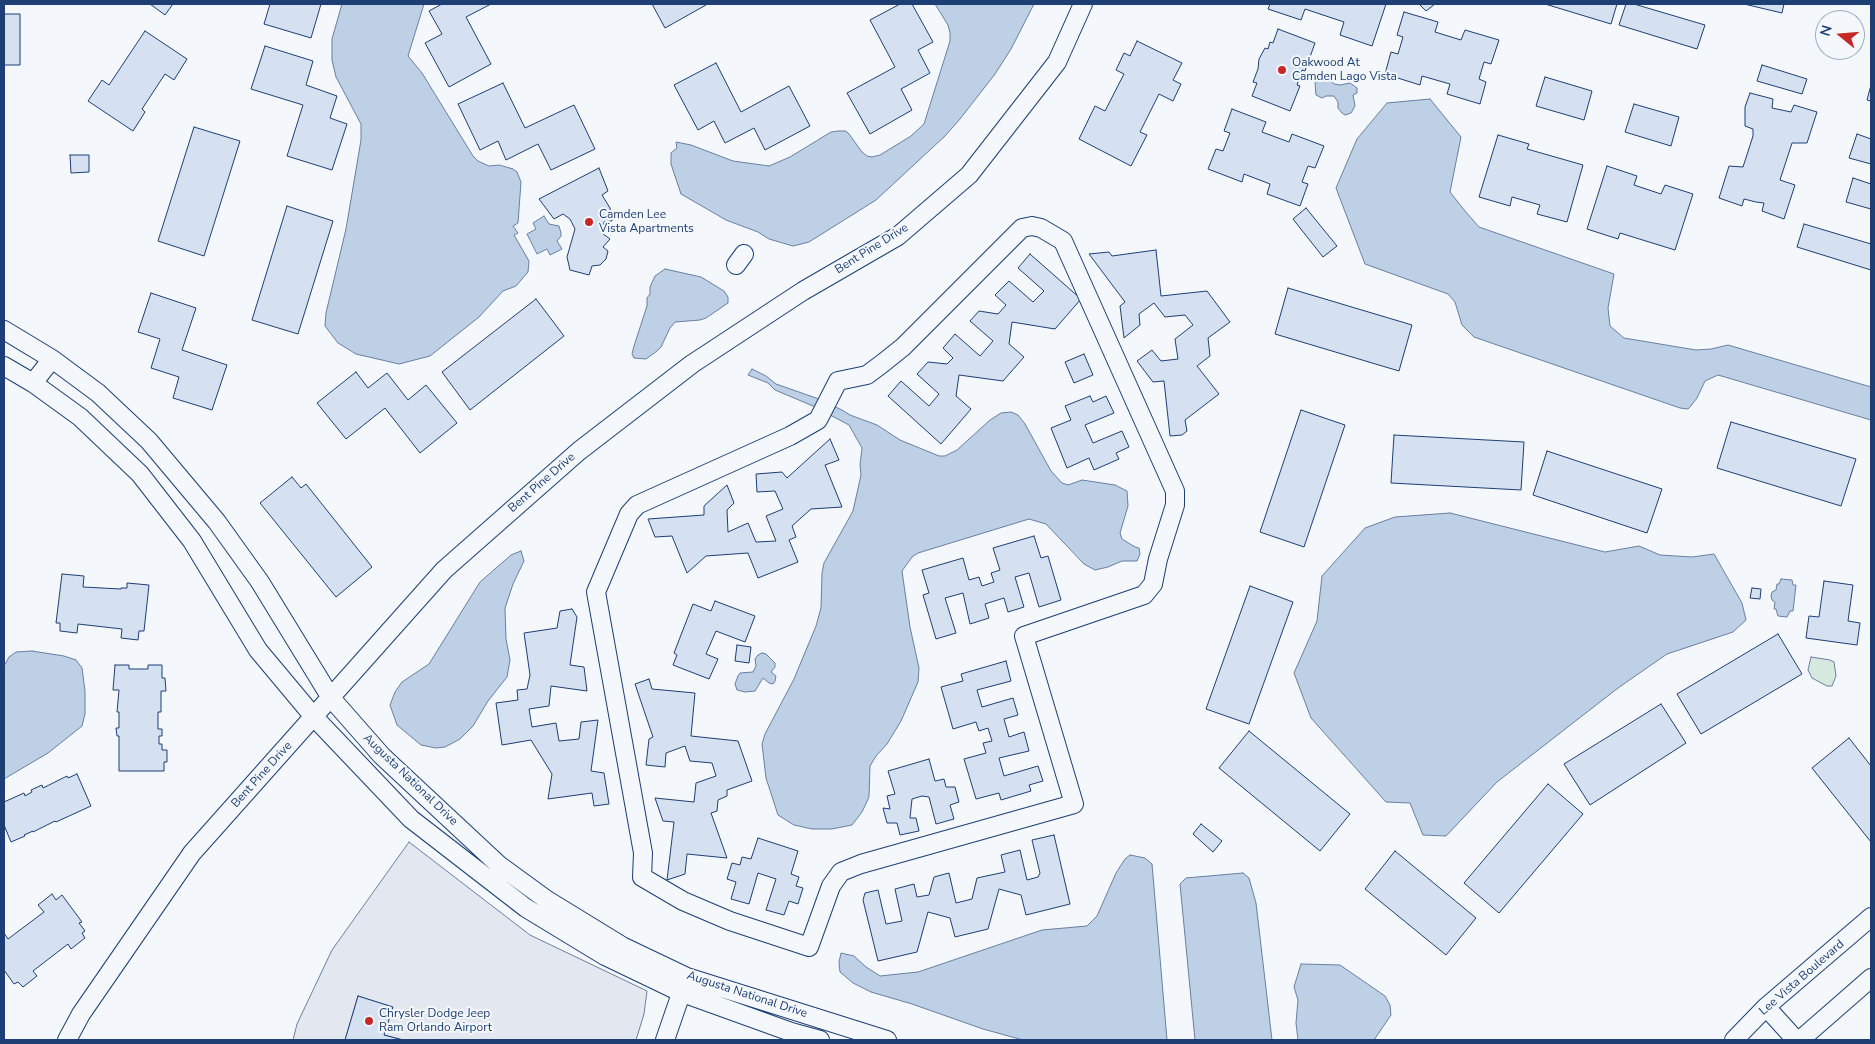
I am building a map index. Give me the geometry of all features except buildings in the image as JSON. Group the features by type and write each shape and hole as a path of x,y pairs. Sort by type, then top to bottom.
{"street":[{"name":"Bent Pine Drive","path":"67,1040 81,1014 192,854 444,570 579,451 702,358 803,291 898,236 969,175 1057,62 1083,4"},
{"path":"1032,226 1041,228 1063,241 1175,492 1175,505 1158,559 1153,584 1144,595 1024,636 1074,804 861,864 841,872 831,886 809,947 722,918 683,901 642,877 643,853 596,592 629,514 637,504 790,436 818,420 831,395 838,381 867,375 903,346 1022,228 1032,226"},
{"name":"Augusta National Drive","path":"4,330 52,359 98,393 149,440 217,522 260,582 331,698 382,756 499,865 547,900 684,984 791,1032 820,1040"},
{"path":"33,383 52,359"},
{"name":"Augusta National Drive","path":"4,366 33,383 80,417 140,474 192,541 258,650 314,717 411,819 526,908 605,956 684,984 887,1040"},
{"name":"Lee Vista Boulevard","path":"1734,1040 1766,1008 1871,917"},
{"path":"1766,1008 1798,1040 1871,978"},
{"path":"665,1040 684,984"}],"shaded area":[{"path":"1811,657 1834,662 1836,676 1832,686 1827,686 1812,678 1808,670"},
{"path":"409,842 530,935 647,991 644,1014 636,1040 403,1040 384,1035 392,1007 358,996 345,1040 293,1040 297,1024 332,950"}],"water":[{"path":"342,4 424,4 408,56 422,73 473,156 478,161 489,166 499,165 513,169 517,172 521,182 518,223 513,226 518,233 514,235 529,261 528,272 516,286 503,291 479,317 430,356 399,364 356,354 338,343 325,326 326,313 346,229 361,140 361,124 336,77 332,60 332,39"},
{"path":"935,4 1034,4 1011,49 995,74 960,119 945,136 876,200 809,242 793,246 769,239 758,232 726,220 681,194 671,164 671,153 677,148 676,142 691,145 733,161 769,166 790,157 831,132 846,131 862,152 872,157 880,155 911,136 924,124 950,41 948,25"},
{"path":"1330,75 1331,81 1334,84 1350,83 1357,88 1357,93 1353,95 1355,106 1351,113 1345,115 1342,113 1334,96 1322,98 1316,95 1315,83 1320,76"},
{"path":"1430,99 1461,137 1450,192 1465,211 1479,227 1614,274 1608,308 1610,326 1624,338 1696,350 1728,345 1871,387 1871,420 1718,375 1705,381 1697,398 1688,409 1680,408 1474,337 1462,325 1455,302 1448,294 1365,264 1336,188 1357,139 1387,103"},
{"path":"544,216 549,224 559,226 561,233 557,241 562,249 550,255 547,249 537,254 527,234 536,229 533,223"},
{"path":"665,269 701,277 724,291 728,297 728,303 706,318 675,322 657,351 646,359 634,358 632,354 647,306 650,287 655,276"},
{"path":"752,369 776,384 816,398 850,415 877,425 900,440 939,456 945,456 957,450 990,420 1001,413 1011,412 1018,415 1051,471 1062,483 1068,485 1082,480 1115,485 1127,491 1128,506 1120,533 1122,539 1139,548 1140,554 1137,561 1122,561 1095,570 1084,564 1046,524 1029,519 918,553 912,557 902,571 910,627 919,668 918,682 901,721 887,744 870,766 869,797 862,812 852,825 832,829 812,829 794,825 778,815 766,778 762,744 765,734 794,679 816,626 821,608 824,563 853,511 861,475 862,448 849,425 813,406 775,390 768,383 748,375"},
{"path":"1450,513 1605,552 1639,546 1660,555 1692,557 1714,554 1742,603 1746,620 1733,632 1667,654 1618,688 1497,782 1446,836 1423,835 1410,803 1386,802 1311,718 1294,673 1317,621 1322,576 1365,528 1395,517"},
{"path":"521,551 524,561 513,584 505,608 506,639 510,660 507,677 488,701 473,726 460,739 445,747 436,748 421,745 397,725 390,705 395,692 402,682 429,664 480,582 511,555"},
{"path":"1781,579 1792,580 1793,585 1796,585 1793,611 1790,611 1787,617 1778,616 1776,609 1774,609 1775,602 1771,596"},
{"path":"32,651 64,656 76,660 82,668 85,714 82,726 48,753 4,779 4,666 9,657 16,652"},
{"path":"762,653 766,654 775,663 775,667 771,672 776,676 773,684 763,678 755,691 745,692 737,690 735,684 740,673 753,672 756,666 755,659"},
{"path":"1130,855 1145,858 1152,864 1167,1040 1023,1040 983,1029 871,992 853,983 840,972 839,962 841,953 854,956 880,976 918,972 1042,930 1087,926 1097,916 1116,873"},
{"path":"1243,873 1249,878 1256,903 1272,1040 1195,1040 1180,884 1186,878"},
{"path":"1301,964 1340,965 1385,996 1390,1005 1391,1015 1374,1040 1298,1040 1296,1023 1298,1000 1294,987"}],"place":[{"name":"Oakwood At Camden Lago Vista","path":"1282,70"},
{"name":"Camden Lee Vista Apartments","path":"589,222"},
{"name":"Chrysler Dodge Jeep Ram Orlando Airport","path":"369,1021"}]}
